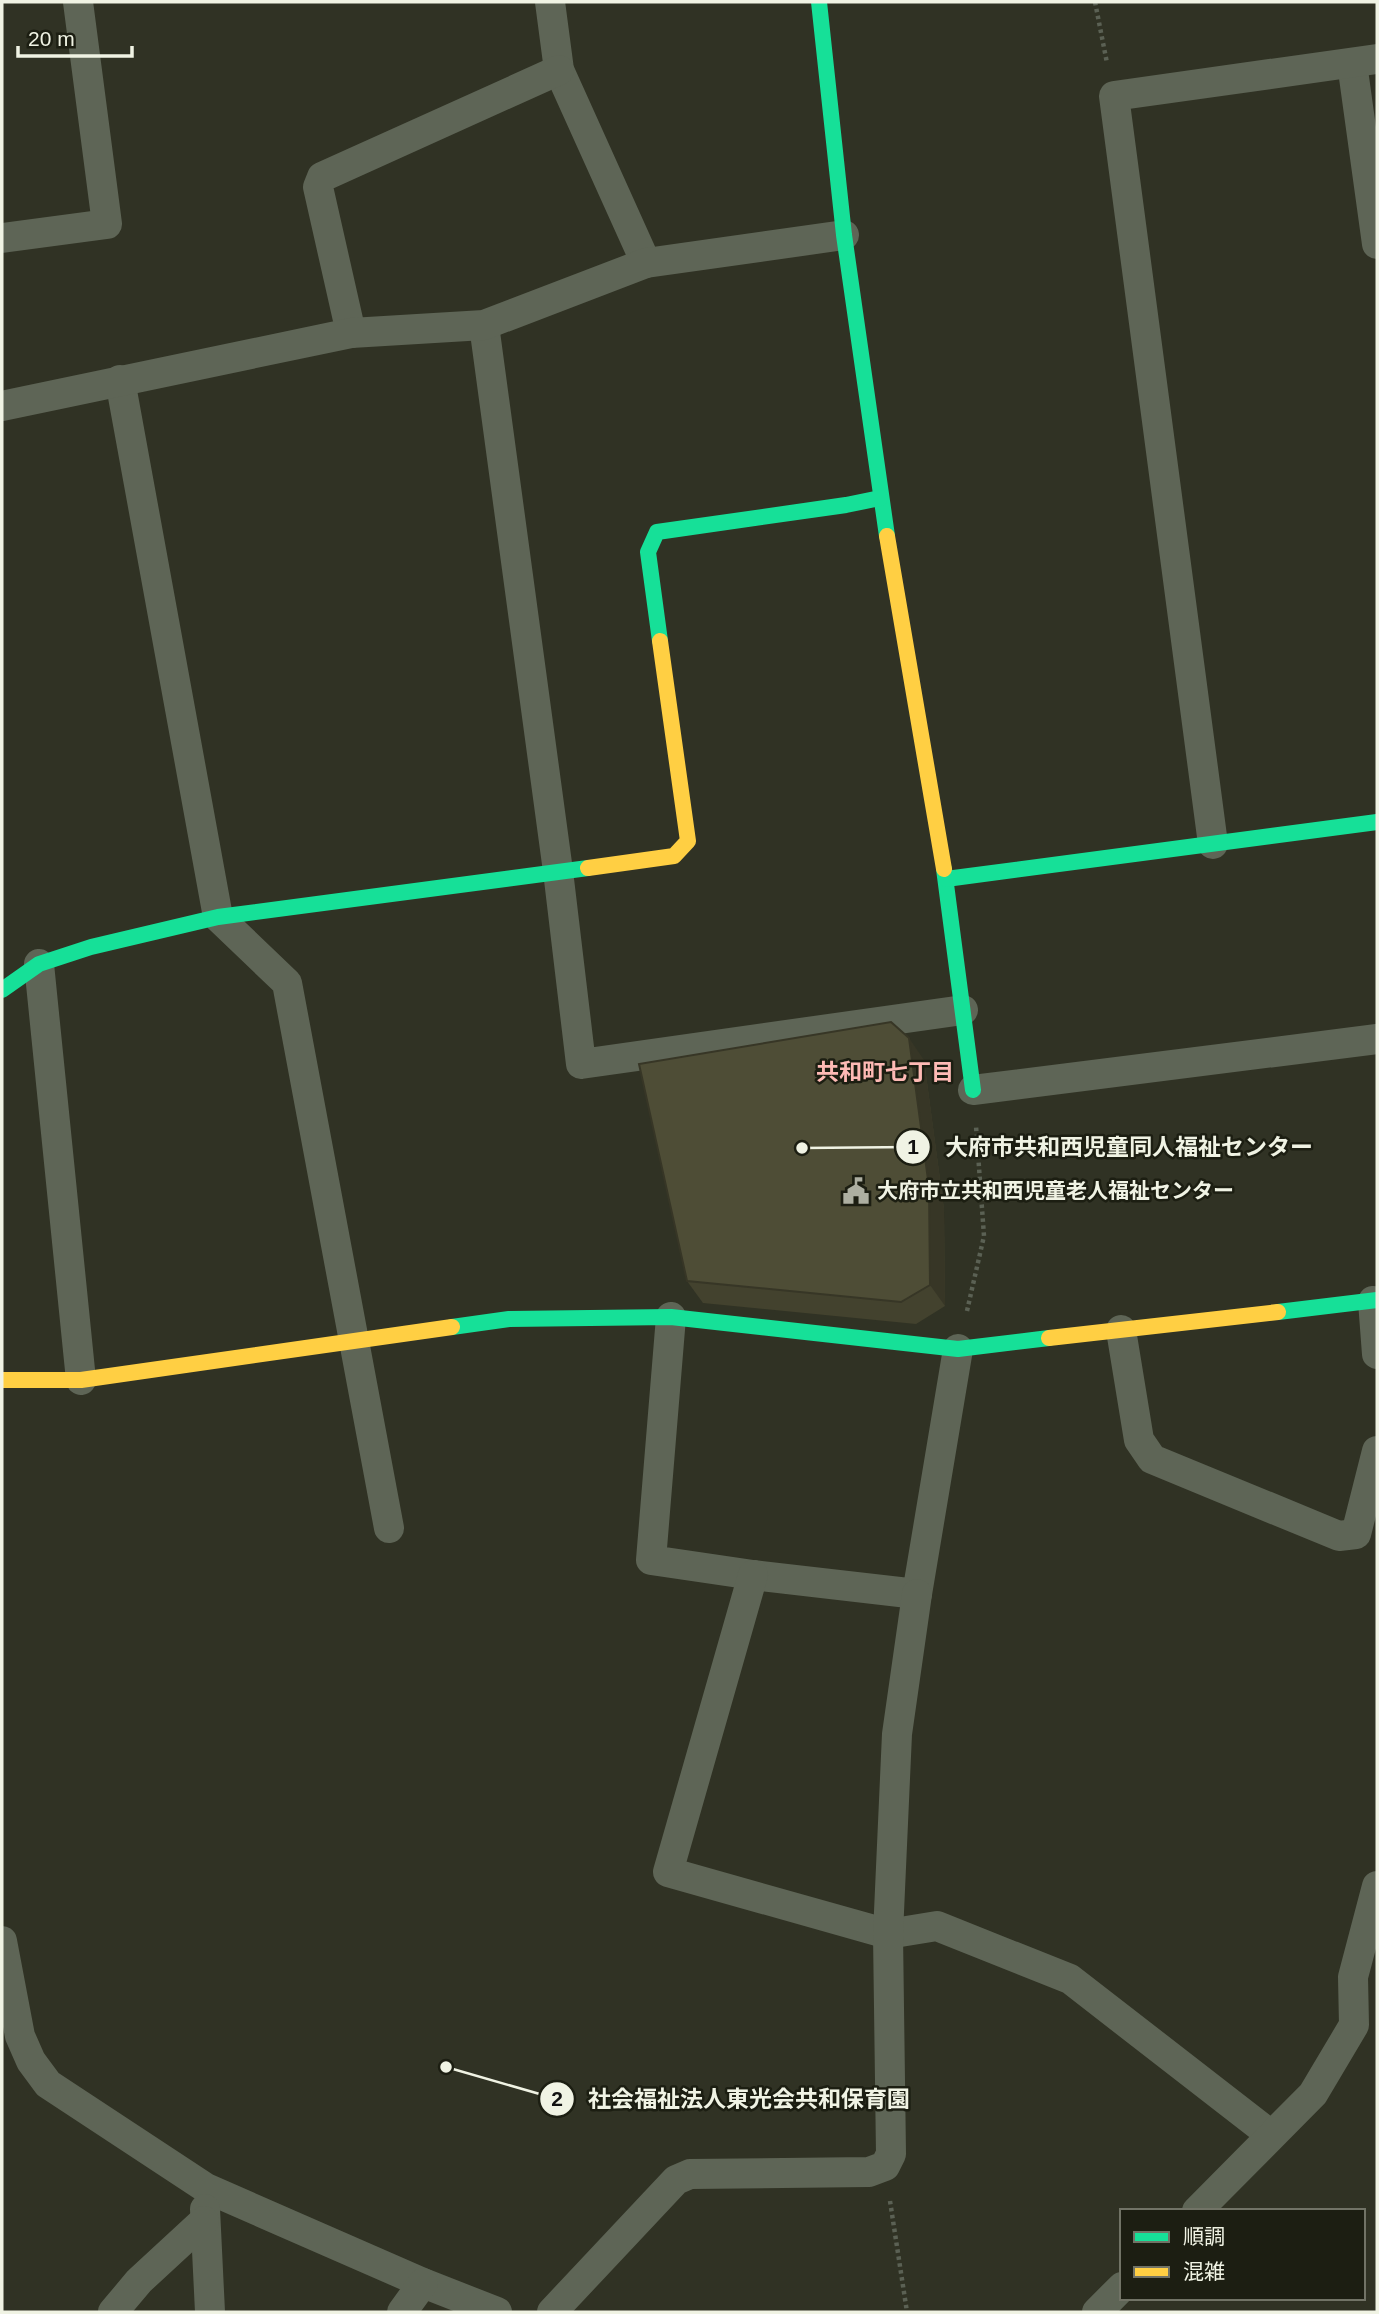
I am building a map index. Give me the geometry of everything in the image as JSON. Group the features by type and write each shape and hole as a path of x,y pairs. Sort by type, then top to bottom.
{"street":[{"path":"2,238 107,224 78,2"},
{"path":"550,2 559,70 646,263"},
{"path":"819,2 844,235 880,498 946,879 973,1090 1377,1039"},
{"path":"1213,844 1114,96 1365,61 1377,244"},
{"path":"351,333 318,187 322,177 559,70"},
{"path":"2,406 351,333 484,326 646,263 844,235"},
{"path":"484,326 558,871 581,1064 963,1010"},
{"path":"120,380 218,917 287,983 389,1528"},
{"path":"2,990 39,964 91,947 218,917 674,856 688,841 648,552 657,532 880,498"},
{"path":"946,879 1377,822"},
{"path":"39,964 81,1380"},
{"path":"2,1380 81,1380 509,1319 671,1317 958,1349 1375,1301 1377,1354"},
{"path":"671,1317 651,1560 917,1594"},
{"path":"1121,1330 1139,1440 1152,1459 1339,1536 1356,1534 1377,1451"},
{"path":"552,2312 676,2180 690,2174 869,2172 885,2166 891,2154 888,1934 897,1734 917,1594 958,1349"},
{"path":"753,1575 668,1872 888,1934 937,1926 1070,1979 1271,2135"},
{"path":"1199,2209 1313,2094 1365,2032 1353,1977 1377,1886"},
{"path":"2,1941 20,2036 31,2061 48,2084 206,2188 423,2283 497,2312"},
{"path":"206,2188 204,2221 209,2312"},
{"path":"113,2312 139,2281 204,2221"},
{"path":"402,2312 423,2283"},
{"path":"1097,2312 1120,2289"}],"path":[{"path":"1095,2 1114,96"},
{"path":"958,1349 984,1236 973,1090"},
{"path":"885,2166 907,2312"}],"building":[{"path":"891,1022 909,1038 929,1187 930,1285 901,1302 687,1281 639,1064"}],"traffic: fast":[{"path":"819,2 844,235 887,536"},
{"path":"660,641 648,552 657,532 880,498"},
{"path":"946,879 1377,822"},
{"path":"2,990 39,964 91,947 218,917 588,868"},
{"path":"944,869 973,1090"},
{"path":"1278,1312 1377,1300"},
{"path":"452,1327 509,1319 671,1317 958,1349 1049,1338"}],"traffic: slow":[{"path":"887,536 944,869"},
{"path":"588,868 674,856 688,841 660,641"},
{"path":"1049,1338 1278,1312"},
{"path":"2,1380 81,1380 452,1327"}],"place":[{"name":"大府市共和西児童同人福祉センター","path":"802,1148"},
{"name":"大府市立共和西児童老人福祉センター","path":"856,1191"},
{"name":"社会福祉法人東光会共和保育園","path":"446,2067"}],"district":[{"name":"共和町七丁目","path":"885,1072"}]}
